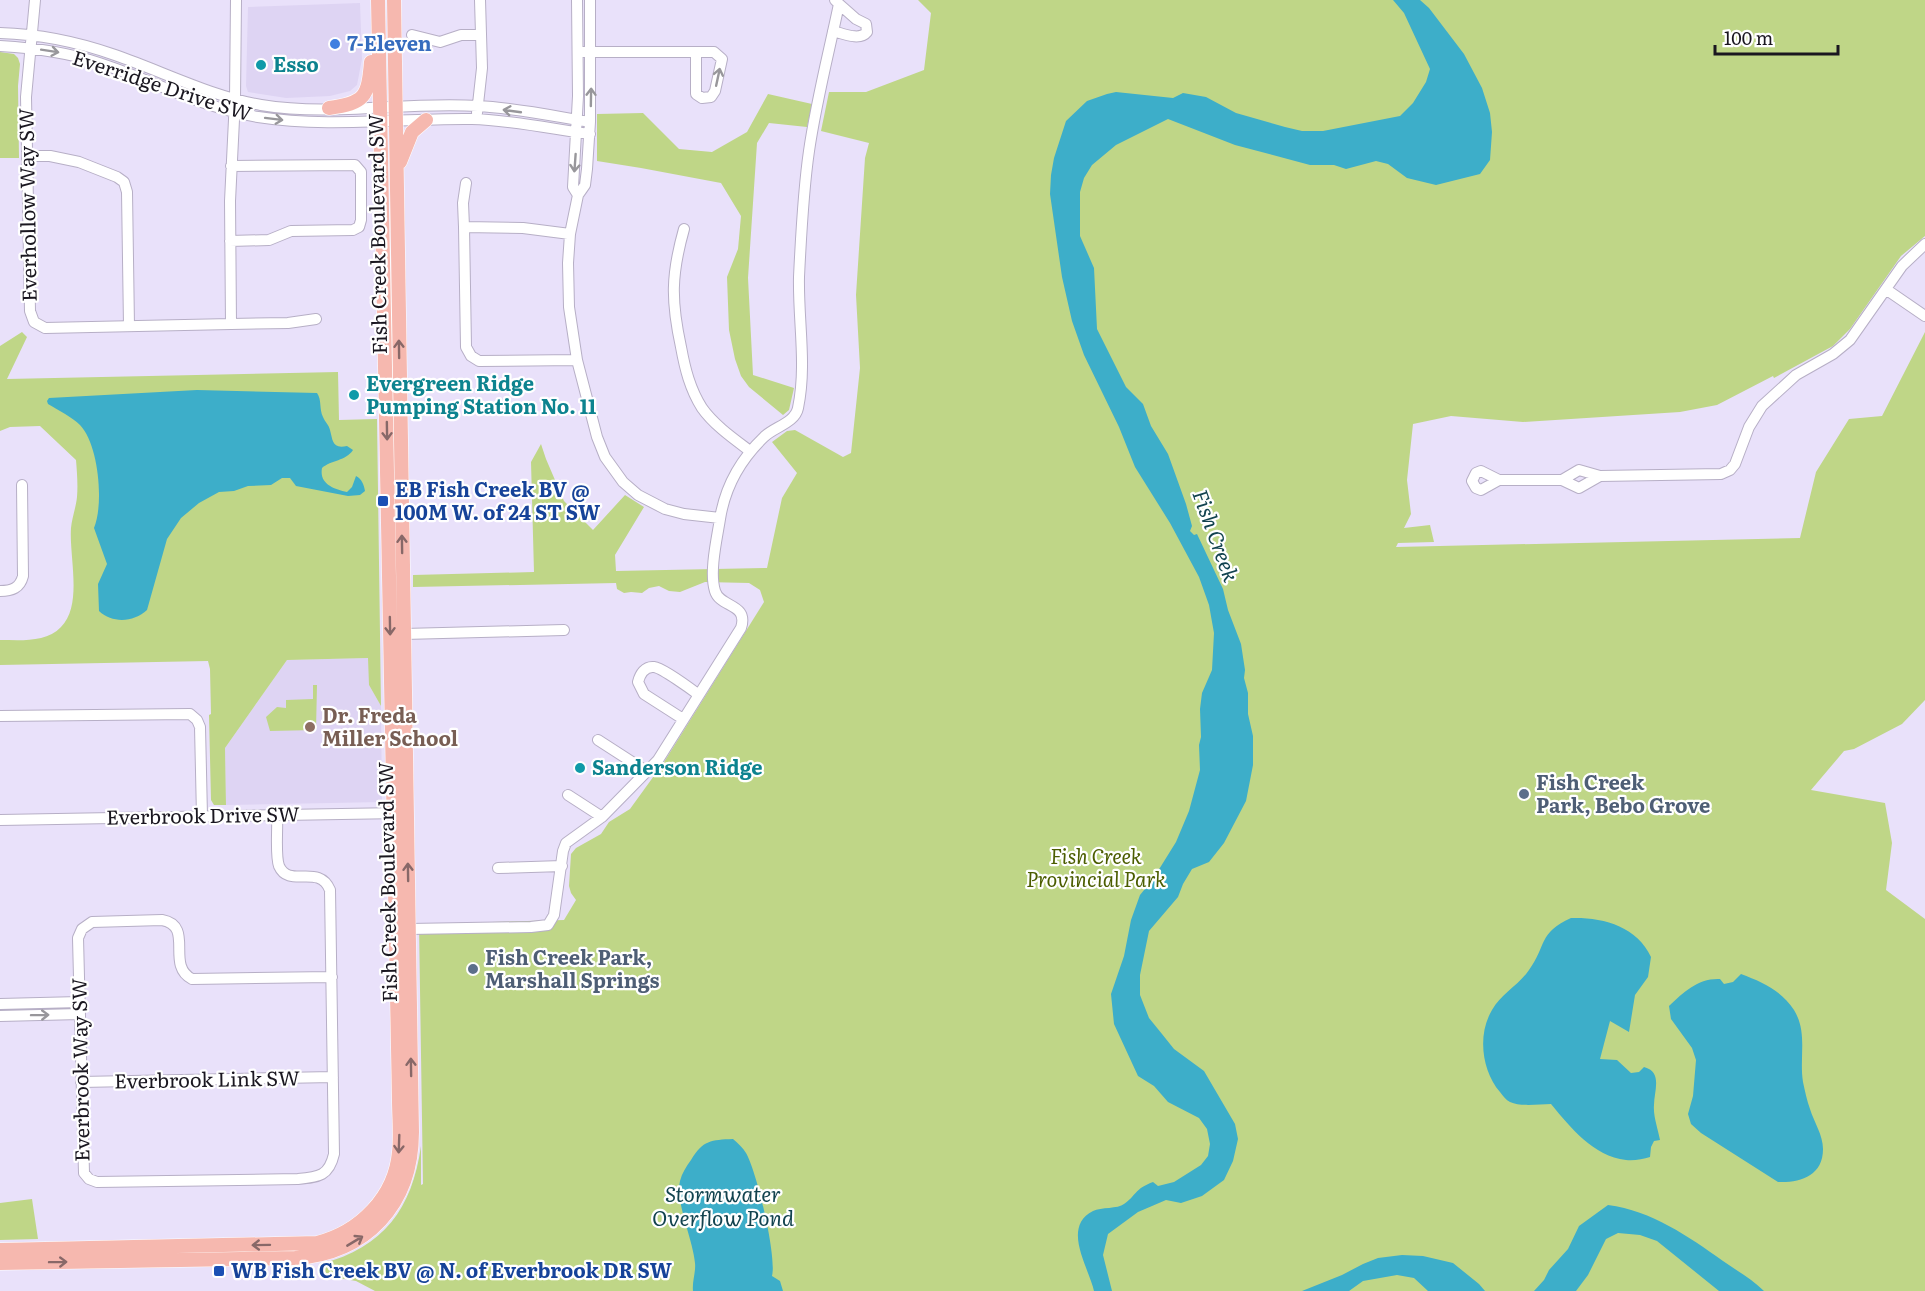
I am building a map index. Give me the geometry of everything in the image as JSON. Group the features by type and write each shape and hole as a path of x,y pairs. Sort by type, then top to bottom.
{"main road":[{"path":"329,108 357,102 368,87 378,0"},
{"name":"Fish Creek Boulevard SW","path":"0,1250 310,1244 336,1237 351,1229 368,1215 388,1189 396,1170 399,1151 400,813 404,634 394,468 379,114 378,0"},
{"name":"Fish Creek Boulevard SW","path":"0,1263 307,1257 338,1250 369,1232 386,1216 401,1192 409,1171 412,1154 409,929 400,813 394,468 397,169 394,0"},
{"path":"397,169 408,137 426,120"}],"street":[{"name":"Everhollow Way SW","path":"35,0 26,97 32,320 45,328 288,323 316,319"},
{"path":"231,324 231,166 235,112 236,0"},
{"path":"476,119 482,68 480,0"},
{"path":"577,0 578,120 573,187 578,195"},
{"path":"590,0 591,122 585,185 578,195 570,234 568,281 570,323 577,360 597,437 611,468 623,482 638,495 665,509 684,514 720,518"},
{"path":"409,929 548,925 554,915 566,843 602,817 658,760 743,624 739,610 715,592 713,574 720,518 728,487 750,451 766,435 791,419 798,408 803,359 799,277 805,183 809,149 837,2"},
{"path":"833,32 860,37 867,32 866,24 856,19 837,2"},
{"name":"Everridge Drive SW","path":"0,33 31,35 81,44 235,99 274,107 329,108 379,114"},
{"path":"412,35 440,42 461,35 481,35"},
{"name":"Everridge Drive SW","path":"0,46 29,48 80,57 204,103 257,117 303,122 396,114"},
{"path":"578,52 696,52"},
{"path":"129,74 134,62"},
{"path":"396,114 478,106 591,122"},
{"path":"396,114 426,120 476,119 590,134"},
{"path":"27,156 69,159 117,177 124,182 127,192 129,326"},
{"path":"230,241 269,240 291,231 353,230 359,227 362,220 361,172 355,165 231,166"},
{"path":"466,183 463,203 466,347 471,356 483,362 577,360"},
{"path":"464,227 523,228 570,234"},
{"path":"684,229 676,257 672,300 687,378 703,409 729,435 750,451"},
{"path":"1562,480 1579,470 1600,476 1721,474 1730,470 1735,464 1749,427 1762,406 1796,375 1833,354 1850,340 1908,258 1925,244"},
{"path":"1887,290 1925,316"},
{"path":"1498,480 1562,480 1579,488 1600,476"},
{"path":"0,591 13,590 21,582 21,485"},
{"path":"404,634 564,630"},
{"path":"683,719 644,694 638,682 641,673 650,668 658,669 699,695"},
{"path":"0,716 190,714 197,720 200,728 201,816"},
{"path":"598,740 646,771"},
{"path":"568,795 602,817"},
{"name":"Everbrook Drive SW","path":"0,820 400,813"},
{"name":"Everbrook Way SW","path":"277,815 278,861 282,870 294,877 320,878 330,890 332,977 334,1154 332,1163 327,1171 315,1177 298,1179 93,1181 84,1173 82,1166 79,933 84,926 92,922 162,920 170,922 179,935 181,969 192,979 332,977"},
{"path":"498,868 562,866"},
{"path":"0,1004 80,1002"},
{"path":"0,1016 80,1014"},
{"name":"Everbrook Link SW","path":"81,1082 333,1077"}],"shaded area":[{"path":"360,3 362,59 357,85 350,91 330,96 286,98 248,92 246,86 248,7"},
{"name":"Dr. Freda Miller School","path":"369,658 369,685 381,706 382,802 226,805 225,748 287,660"}],"green space":[{"name":"Fish Creek Provincial Park","path":"918,0 1925,0 1925,236 1901,256 1850,329 1833,346 1717,405 1680,412 1523,422 1451,416 1413,424 1407,480 1411,514 1404,528 1430,525 1434,542 1398,543 1396,547 1800,538 1816,472 1849,419 1882,416 1925,332 1925,700 1902,724 1854,749 1844,751 1811,790 1885,803 1892,843 1886,890 1925,919 1925,1291 375,1291 356,1281 321,1275 321,1264 343,1257 362,1247 378,1236 391,1222 402,1207 410,1189 421,1146 421,1185 423,1184 419,924 564,920 576,900 569,886 571,854 576,848 601,834 609,822 630,809 664,762 764,602 760,590 749,583 705,582 680,592 669,591 659,586 649,588 642,593 624,593 617,589 616,583 413,587 413,575 534,572 531,462 541,444 564,501 593,530 625,495 644,507 615,555 616,571 767,568 782,498 797,473 772,442 787,431 795,430 843,457 851,453 860,368 856,295 865,158 869,143 821,131 829,92 866,92 924,70 931,13"},
{"path":"0,52 14,54 20,64 19,158 0,158"},
{"path":"768,94 812,104 807,127 769,123 757,143 748,278 753,375 794,388 789,410 783,415 749,387 741,376 735,359 729,330 727,277 738,249 741,216 721,183 597,161 597,114 643,113 679,149 712,152 747,132"},
{"path":"22,332 27,337 7,379 338,372 339,420 377,419 381,706 369,685 368,658 287,660 225,748 226,805 214,805 211,800 209,715 211,714 208,661 0,665 0,640 32,640 55,632 68,618 73,594 71,528 77,497 76,460 40,426 10,427 0,431 0,346"},
{"path":"313,685 317,685 316,730 270,731 266,717 277,707 286,708 286,700 313,699"},
{"path":"32,1199 38,1239 0,1240 0,1203"}],"water":[{"path":"1393,0 1420,0 1429,8 1464,54 1482,88 1490,113 1492,132 1490,160 1480,174 1436,185 1407,178 1388,164 1376,161 1346,169 1334,165 1310,165 1235,145 1168,119 1116,145 1092,165 1084,178 1080,192 1080,236 1094,268 1097,329 1126,387 1143,404 1151,426 1168,454 1186,504 1192,526 1190,531 1194,535 1197,534 1223,589 1241,644 1244,678 1248,693 1248,714 1253,736 1253,765 1246,801 1224,843 1209,862 1192,869 1178,897 1149,931 1140,975 1140,995 1149,1018 1174,1049 1204,1071 1235,1124 1238,1139 1233,1161 1224,1180 1202,1196 1181,1203 1166,1200 1138,1212 1108,1234 1103,1255 1112,1291 1094,1291 1078,1237 1079,1227 1084,1218 1096,1210 1121,1206 1142,1187 1153,1182 1158,1186 1174,1182 1201,1165 1208,1156 1210,1144 1207,1129 1199,1118 1168,1102 1154,1086 1138,1076 1114,1024 1111,994 1140,895 1176,842 1189,811 1200,770 1200,709 1202,693 1212,670 1214,633 1209,605 1199,577 1170,523 1135,467 1119,427 1084,355 1072,321 1062,277 1050,194 1054,158 1066,121 1087,101 1116,92 1173,98 1183,93 1206,97 1236,113 1302,131 1323,131 1400,116 1413,103 1426,82 1430,69 1404,13"},
{"path":"197,390 317,393 322,414 334,443 353,450 350,454 322,468 323,478 328,485 347,492 352,487 356,476 362,482 365,491 360,495 348,496 296,486 290,478 282,478 271,485 248,486 234,491 219,492 199,503 181,518 167,539 147,610 130,619 111,618 99,611 98,584 107,564 94,528 99,505 99,490 92,446 80,425 48,404 47,401 49,398"},
{"path":"1571,918 1595,919 1628,931 1645,946 1651,957 1648,977 1635,995 1629,1032 1610,1021 1600,1059 1617,1060 1631,1073 1639,1072 1644,1067 1654,1073 1656,1083 1654,1114 1660,1140 1654,1141 1650,1157 1626,1160 1603,1153 1584,1140 1551,1104 1525,1105 1509,1101 1503,1096 1489,1074 1483,1041 1484,1030 1492,1010 1529,970 1548,934"},
{"path":"1741,974 1764,984 1783,997 1794,1010 1801,1027 1803,1082 1809,1106 1822,1139 1823,1149 1822,1158 1815,1172 1802,1179 1778,1182 1701,1133 1691,1124 1688,1114 1693,1096 1696,1060 1692,1048 1671,1019 1669,1006 1698,983 1720,979 1724,984 1733,982"},
{"name":"Stormwater Overflow Pond","path":"733,1139 746,1153 755,1178 772,1251 772,1276 780,1281 783,1291 693,1291 694,1254 682,1210 680,1181 687,1165 700,1148 708,1142"},
{"path":"1608,1205 1640,1213 1669,1226 1764,1291 1719,1291 1657,1241 1640,1235 1618,1233 1606,1239 1588,1275 1576,1291 1534,1291 1568,1249 1579,1226"},
{"path":"1402,1255 1423,1256 1453,1263 1485,1291 1428,1291 1414,1278 1397,1275 1363,1281 1349,1291 1302,1291 1378,1258"}],"place":[{"name":"7-Eleven","path":"335,44"},
{"name":"Esso","path":"261,65"},
{"name":"Evergreen Ridge Pumping Station No. 11","path":"354,395"},
{"name":"EB Fish Creek BV @ 100M W. of 24 ST SW","path":"383,501"},
{"name":"Dr. Freda Miller School","path":"310,727"},
{"name":"Sanderson Ridge","path":"580,768"},
{"name":"Fish Creek Park, Bebo Grove","path":"1524,794"},
{"name":"Fish Creek Park, Marshall Springs","path":"473,969"},
{"name":"WB Fish Creek BV @ N. of Everbrook DR SW","path":"219,1271"}],"water label":[{"name":"Fish Creek","path":"1215,536"}]}
